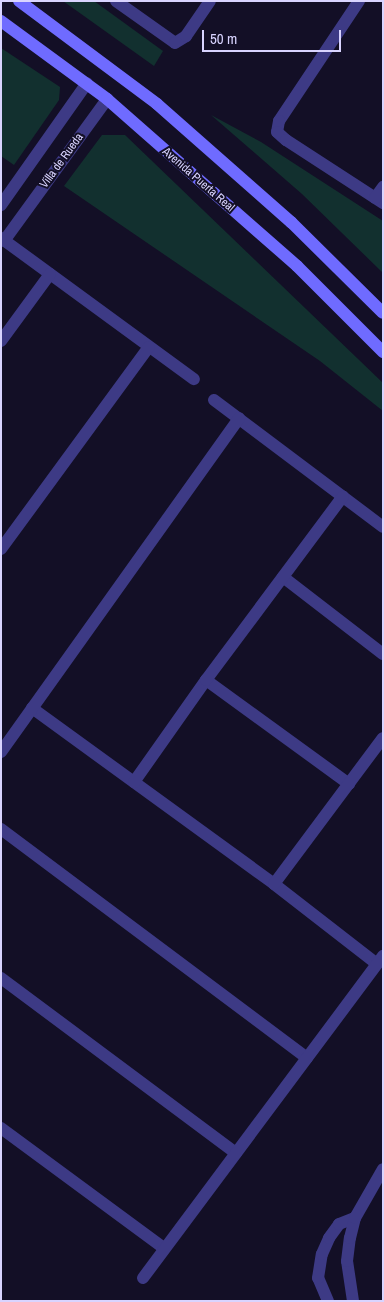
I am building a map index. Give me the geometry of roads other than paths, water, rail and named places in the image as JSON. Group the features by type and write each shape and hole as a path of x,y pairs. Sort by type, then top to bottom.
{"main road":[{"path":"19,1 157,104 292,222 383,313"},
{"name":"Avenida Puerta Real","path":"1,21 107,99 297,266 383,352"}],"street":[{"path":"116,1 176,43 183,40 210,1"},
{"path":"359,1 280,121 278,132 286,140 379,201 383,187"},
{"name":"Villa de Rueda","path":"1,205 87,83"},
{"name":"Villa de Rueda","path":"3,240 107,99"},
{"path":"62,120 80,135"},
{"path":"3,240 194,379"},
{"path":"1,341 50,274"},
{"path":"1,549 150,347"},
{"path":"214,400 383,527"},
{"path":"1,752 239,418"},
{"path":"134,782 206,680 343,496"},
{"path":"283,577 383,654"},
{"path":"206,680 349,784"},
{"path":"32,708 380,960 143,1278"},
{"path":"274,884 383,738"},
{"path":"1,829 307,1058"},
{"path":"1,978 236,1153"},
{"path":"1,1128 164,1248"},
{"path":"354,1301 347,1261 355,1218 383,1169"},
{"path":"328,1301 318,1278 322,1254 340,1224 355,1218"}]}
